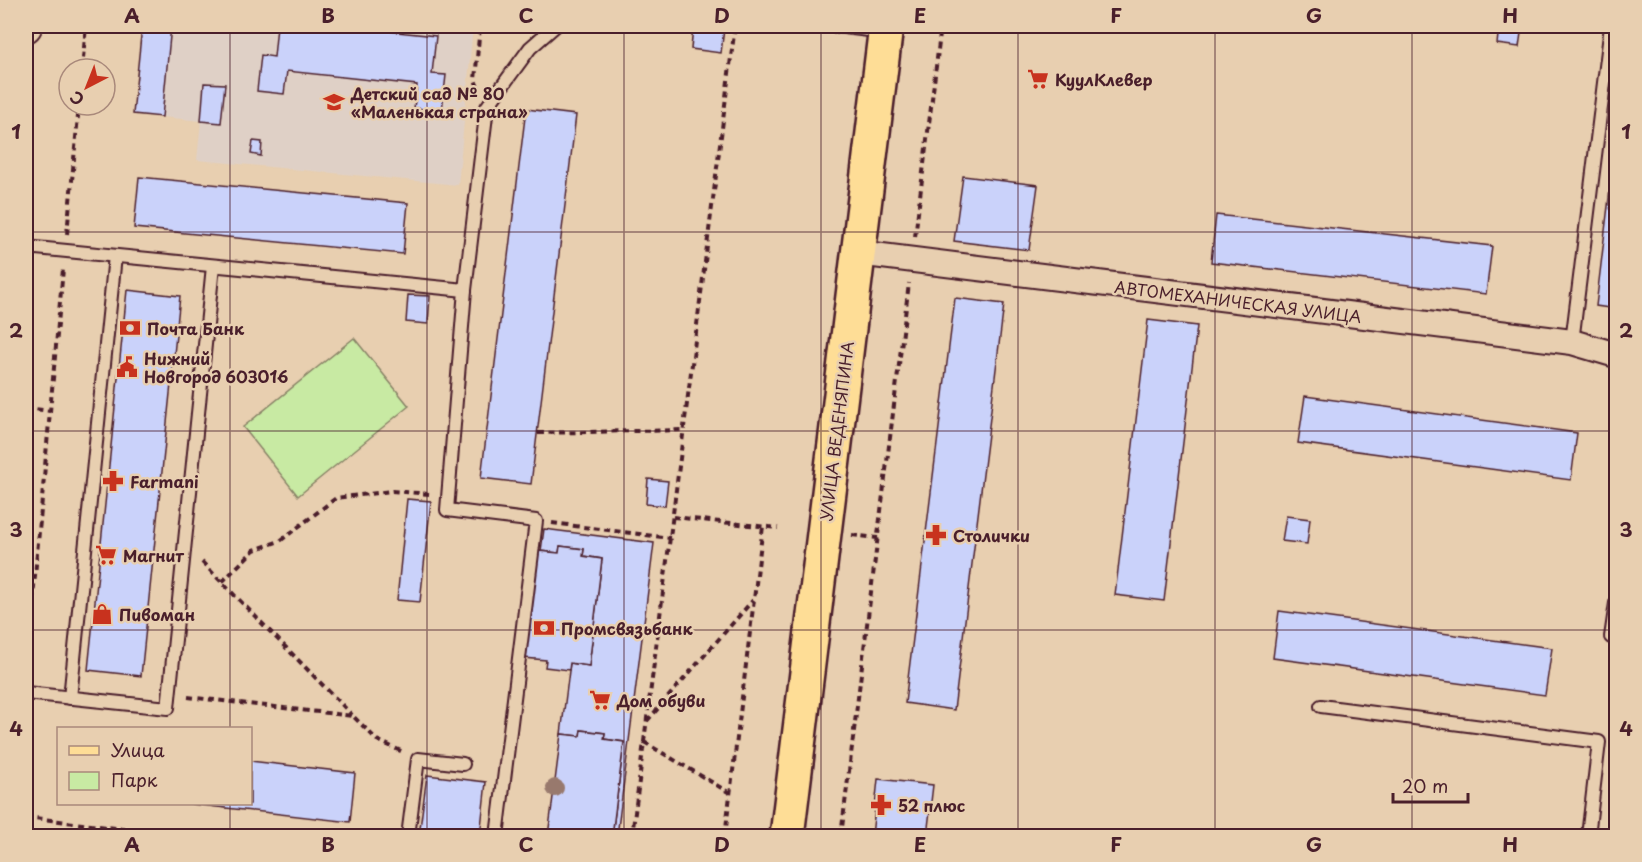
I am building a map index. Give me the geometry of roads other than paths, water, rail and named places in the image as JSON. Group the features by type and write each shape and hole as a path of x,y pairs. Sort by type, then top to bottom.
{"main road":[{"name":"УЛИЦА ВЕДЕНЯПИНА","path":"787,837 858,254 895,28"}],"street":[{"name":"АВТОМЕХАНИЧЕСКАЯ УЛИЦА","path":"858,254 1572,342 1617,355"}],"lane":[{"path":"497,837 536,521 447,510 465,290 487,106 530,48 555,26"},
{"path":"836,26 895,28"},
{"path":"1572,342 1611,26"},
{"path":"26,247 465,290"},
{"path":"70,698 115,256"},
{"path":"26,693 168,708 213,266"},
{"path":"1617,603 1611,636 1617,637"},
{"path":"1321,706 1599,742 1588,837"},
{"path":"408,837 418,759 463,764"}],"place":[{"name":"КуулКлевер","path":"1038,79"},
{"name":"Детский сад № 80 «Маленькая страна»","path":"334,102"},
{"name":"Почта Банк","path":"130,328"},
{"name":"Нижний Новгород 603016","path":"127,367"},
{"name":"Farmani","path":"113,481"},
{"name":"Столички","path":"936,535"},
{"name":"Магнит","path":"106,555"},
{"name":"Пивоман","path":"102,614"},
{"name":"Промсвязьбанк","path":"544,628"},
{"name":"Дом обуви","path":"600,700"},
{"name":"52 плюс","path":"881,805"}]}
